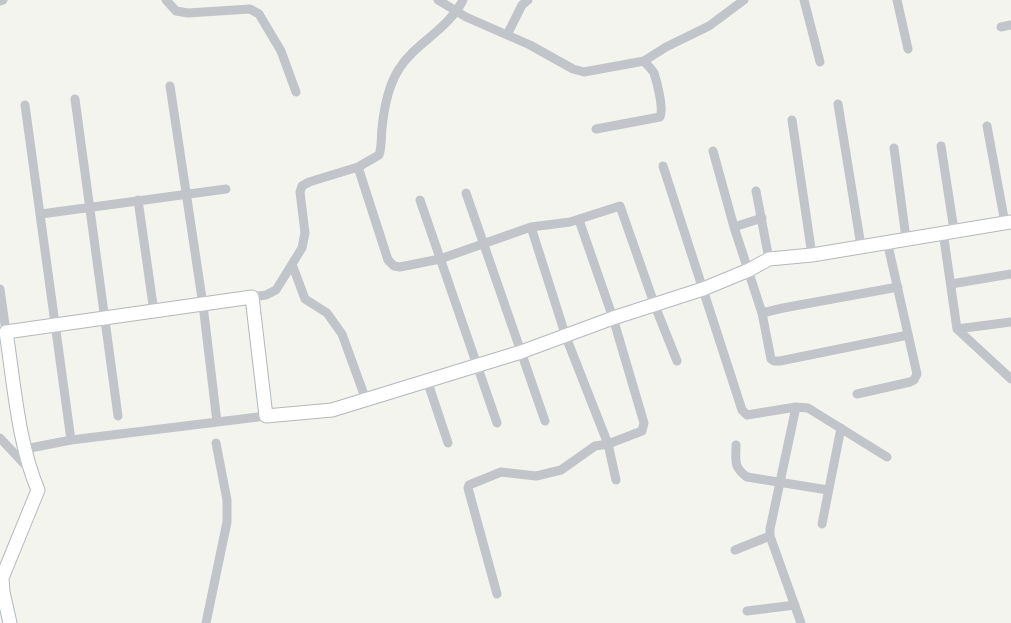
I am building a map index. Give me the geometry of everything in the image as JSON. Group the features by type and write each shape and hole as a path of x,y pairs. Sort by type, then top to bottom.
{"street":[{"path":"166,0 176,11 183,13 250,9 259,14 280,52 296,92"},
{"path":"438,0 466,17 530,45 573,70 584,72 644,61 666,47 709,26 736,8 744,0"},
{"path":"6,332 203,305 266,295 276,290 302,248 305,233 300,192 302,186 309,182 358,167 379,155 384,112 391,85 398,70 406,60 430,39 457,11 463,0"},
{"path":"507,35 522,4 528,0"},
{"path":"730,0 736,8"},
{"path":"804,0 820,62"},
{"path":"897,0 908,49"},
{"path":"1001,27 1011,25"},
{"path":"596,129 660,117 662,113 653,73 644,61"},
{"path":"170,86 185,195 203,305 217,422"},
{"path":"74,99 118,416"},
{"path":"838,104 861,246"},
{"path":"25,105 71,440"},
{"path":"792,120 812,255"},
{"path":"25,449 71,440 266,416 332,410 521,352 613,318 655,306 749,270 769,259 812,255 887,241 1008,222 987,126"},
{"path":"941,146 949,231 951,284 957,329 1011,379"},
{"path":"894,148 906,238"},
{"path":"713,151 734,227 762,313 771,359 774,361 908,335"},
{"path":"663,166 742,410 747,415 796,407 808,408 887,458"},
{"path":"358,167 388,260 394,266 400,267 440,259 531,227 579,220 618,206 621,208 655,306 677,360"},
{"path":"41,214 226,189"},
{"path":"756,191 769,259"},
{"path":"466,192 545,421"},
{"path":"138,200 154,312"},
{"path":"420,200 497,423"},
{"path":"734,227 762,218"},
{"path":"497,594 468,488 469,485 501,472 536,476 564,469 595,446 608,444 644,428 644,423 613,318 579,220"},
{"path":"531,227 566,336 608,444 616,480"},
{"path":"857,394 914,380 917,374 887,241"},
{"path":"292,264 305,299 327,313 342,334 366,400"},
{"path":"951,284 1011,274"},
{"path":"762,313 898,287"},
{"path":"0,289 25,449 30,470 38,490 4,569 2,578 1,593 10,623"},
{"path":"252,297 266,416"},
{"path":"957,329 1011,322"},
{"path":"427,380 448,443"},
{"path":"796,407 770,529 770,536 801,623"},
{"path":"822,524 840,428"},
{"path":"0,438 30,470"},
{"path":"206,623 227,522 227,500 216,443"},
{"path":"736,445 736,466 738,471 747,477 828,490"},
{"path":"735,550 770,536"},
{"path":"747,611 795,605"}]}
